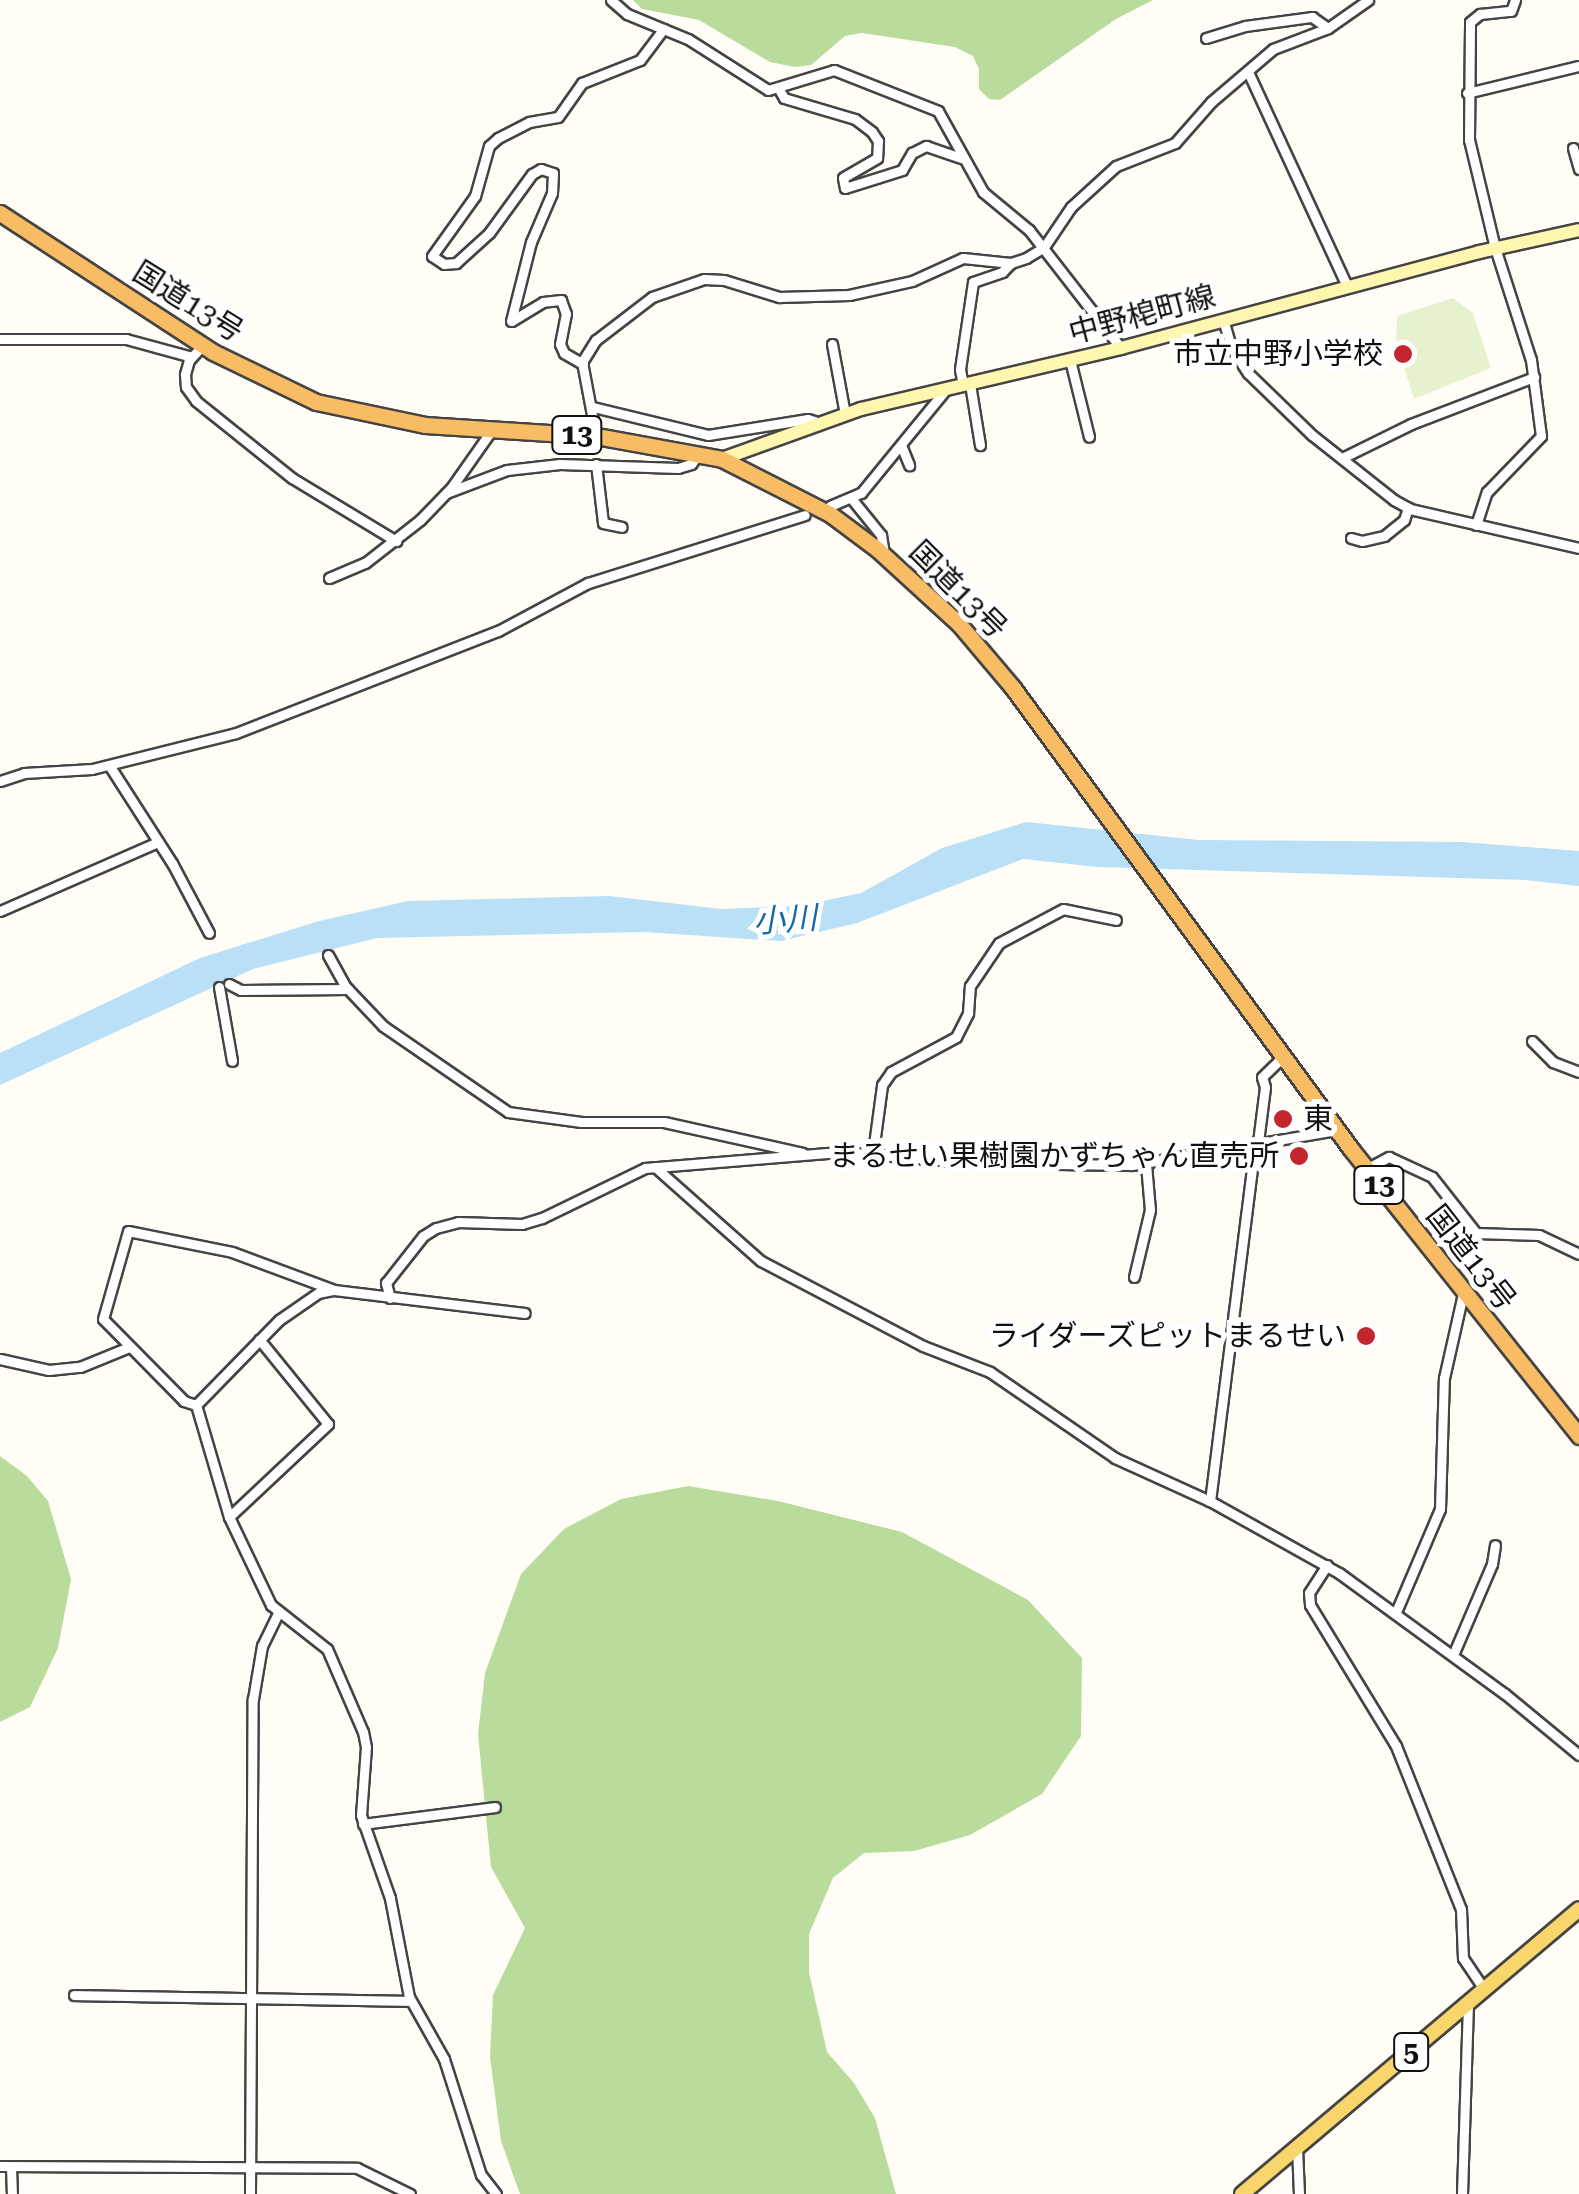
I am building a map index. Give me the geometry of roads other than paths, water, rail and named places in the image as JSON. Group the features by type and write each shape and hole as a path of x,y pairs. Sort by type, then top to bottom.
{"highway":[{"name":"国道13号","path":"0,212 198,351 316,402 373,418 491,431 596,436 722,459 830,514 884,554 958,624 1080,778 1336,1130 1579,1436"}],"main road":[{"name":"中野梍町線","path":"722,459 848,413 1121,348 1347,286 1579,230"},
{"name":"5","path":"1242,2194 1579,1909"}],"street":[{"path":"612,0 627,14 708,50 760,87 780,90 827,70 859,78 938,111 983,192 1044,247 1121,348"},
{"path":"980,445 960,369 973,282 1002,272 1011,262 1044,247 1070,207 1103,177 1124,161 1174,143 1211,102 1249,74 1273,49 1328,28 1368,0"},
{"path":"1476,525 1488,492 1540,436 1534,377 1472,166 1467,93 1470,22 1480,14 1512,10 1515,0"},
{"path":"1206,38 1245,26 1312,18 1328,28"},
{"path":"583,364 564,353 560,344 566,314 561,300 544,302 511,321 531,242 552,192 553,173 542,169 532,174 489,233 456,262 444,264 432,256 475,196 489,146 528,122 558,117 582,83 640,60 663,29"},
{"path":"1467,93 1579,66"},
{"path":"1249,74 1347,286"},
{"path":"780,90 784,98 855,120 872,132 878,142 877,158 844,178 844,188 902,170 912,153 926,146 962,158"},
{"path":"1573,148 1579,170"},
{"path":"596,436 583,364 596,340 652,297 684,283 724,280 780,298 826,298 912,281 963,258 1011,262"},
{"path":"1223,319 1231,346 1248,373 1312,435 1408,508 1579,548"},
{"path":"0,339 126,340 198,351 186,388 210,413 292,478 396,541"},
{"path":"835,345 848,413"},
{"path":"1070,360 1089,437"},
{"path":"1344,457 1411,424 1534,377"},
{"path":"830,506 861,492 946,390"},
{"path":"593,407 708,436 808,419 820,423"},
{"path":"329,578 365,563 396,541 446,493 491,431"},
{"path":"901,446 909,466"},
{"path":"446,493 507,470 596,464 678,468 691,464 700,454"},
{"path":"596,464 603,523 622,527"},
{"path":"851,498 882,535 884,554"},
{"path":"1351,538 1362,542 1384,536 1404,520 1408,508"},
{"path":"0,781 24,772 109,765 252,727 498,631 588,583 805,515"},
{"path":"109,765 209,933"},
{"path":"0,911 158,842"},
{"path":"873,1152 882,1086 892,1072 956,1037 968,1013 970,986 978,968 999,943 1063,908 1116,920"},
{"path":"328,955 348,989 399,1039 516,1115 581,1122 664,1122 804,1155"},
{"path":"232,1061 224,986 241,990 348,989"},
{"path":"1532,1042 1543,1055 1579,1072"},
{"path":"1210,1501 1265,1087 1262,1077 1282,1058"},
{"path":"390,1298 386,1282 423,1236 436,1228 458,1222 522,1224 655,1167 873,1152 982,1163 1146,1164 1336,1130"},
{"path":"1366,1169 1389,1157 1432,1176 1476,1233 1539,1235 1579,1254"},
{"path":"1134,1278 1150,1210 1146,1164"},
{"path":"655,1167 761,1260 923,1346 990,1372 1114,1458 1210,1501 1327,1565 1396,1612 1579,1755"},
{"path":"196,1405 184,1401 102,1314 125,1237 134,1228 249,1257 334,1290 525,1313"},
{"path":"196,1405 258,1339 318,1294 334,1290"},
{"path":"1396,1612 1440,1509 1444,1378 1464,1294"},
{"path":"230,1518 328,1424 258,1339"},
{"path":"0,1359 48,1370 80,1367 129,1347"},
{"path":"196,1405 230,1518 278,1613 327,1649 364,1732 366,1762 359,1806 390,1898 410,2001 444,2059 481,2175 492,2193"},
{"path":"1453,1655 1492,1564 1496,1545"},
{"path":"1327,1565 1309,1593 1310,1604 1396,1746 1460,1909 1463,1958 1484,1989"},
{"path":"250,2194 253,1699 262,1646 278,1613"},
{"path":"363,1824 495,1807"},
{"path":"74,1995 410,2001"},
{"path":"1462,2194 1468,2004"},
{"path":"1297,2148 1298,2194"},
{"path":"12,2194 6,2167 357,2168 410,2194"}],"water":[{"name":"小川","path":"1026,822 1199,840 1462,842 1579,851 1579,886 1525,880 1098,867 1023,859 857,923 781,941 644,932 377,938 253,969 0,1085 0,1053 200,958 319,921 408,901 610,896 721,909 799,906 861,893 942,848"}],"place":[{"name":"市立中野小学校","path":"1403,354"},
{"name":"東","path":"1283,1119"},
{"name":"まるせい果樹園かずちゃん直売所","path":"1299,1156"},
{"name":"ライダーズピットまるせい","path":"1366,1336"}]}
